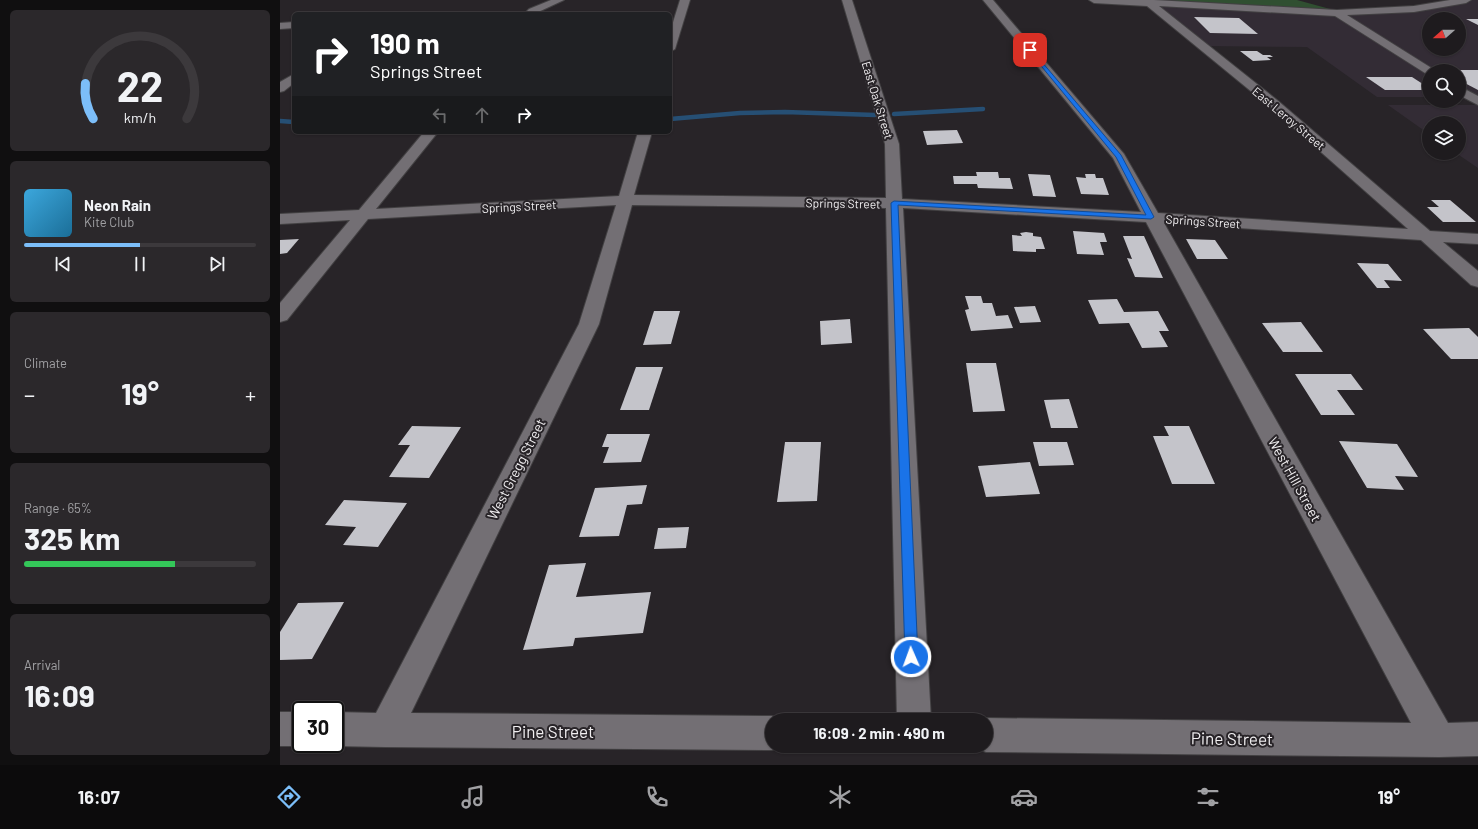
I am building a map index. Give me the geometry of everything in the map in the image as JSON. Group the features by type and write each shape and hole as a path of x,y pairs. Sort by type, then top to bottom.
{"street":[{"path":"531,12 559,0"},
{"path":"672,42 685,0"},
{"name":"East Oak Street","path":"847,0 892,144 914,713"},
{"name":"West Hill Street","path":"988,0 1119,157 1439,740"},
{"path":"1094,0 1149,1 1337,13 1414,9 1466,0"},
{"name":"East Leroy Street","path":"1149,1 1273,103 1478,281"},
{"path":"1337,13 1422,67"},
{"path":"280,26 292,25"},
{"path":"280,88 292,79"},
{"path":"1466,94 1478,101"},
{"path":"280,316 429,134"},
{"name":"West Gregg Street","path":"385,730 589,324 644,134"},
{"name":"Springs Street","path":"280,219 624,200 894,203 1151,217 1478,239"},
{"path":"280,729 292,729"},
{"name":"Pine Street","path":"344,730 765,733"},
{"name":"Pine Street","path":"993,735 1439,740 1478,739"}],"shaded area":[{"path":"1463,0 1478,0 1478,97 1466,97 1466,64 1422,64 1422,97 1377,97 1307,47 1205,46 1152,4 1375,12"},
{"path":"1388,105 1422,105 1422,108 1466,108 1466,105 1478,105 1478,168 1466,160 1466,116 1422,116 1422,129"}],"green space":[{"path":"1103,0 1297,0 1341,12"}],"building":[{"path":"1194,17 1239,18 1258,34 1210,33"},
{"path":"1466,19 1478,19 1478,25"},
{"path":"1240,51 1257,51 1263,55 1270,55 1273,57 1267,57 1271,60 1253,61"},
{"path":"1466,70 1478,70 1478,90 1466,84"},
{"path":"1366,77 1412,77 1422,83 1422,90 1385,90"},
{"path":"957,130 963,143 927,145 923,131"},
{"path":"976,172 998,172 999,178 1010,178 1013,189 978,188 977,184 954,184 953,176 977,176"},
{"path":"1028,174 1050,175 1056,197 1033,196"},
{"path":"1085,174 1095,174 1096,178 1103,178 1109,195 1081,194 1076,177 1086,178"},
{"path":"1431,200 1450,200 1476,222 1443,222 1427,207 1439,207"},
{"path":"1073,231 1104,233 1107,242 1100,242 1104,255 1077,254"},
{"path":"1020,233 1033,233 1033,236 1041,237 1045,249 1036,249 1036,252 1013,251 1012,235 1022,236"},
{"path":"1123,236 1144,236 1163,278 1135,277 1127,258 1132,259"},
{"path":"299,239 287,253 280,254 280,240"},
{"path":"1186,239 1215,240 1228,259 1197,259"},
{"path":"1357,263 1388,264 1402,281 1384,280 1390,288 1377,288"},
{"path":"965,296 981,296 983,303 992,303 996,316 1008,315 1013,328 971,331 965,310 969,309"},
{"path":"1117,299 1124,312 1158,311 1169,331 1159,331 1168,347 1142,348 1129,323 1099,324 1088,300"},
{"path":"1035,306 1041,322 1020,323 1014,307"},
{"path":"654,311 680,311 671,344 643,345"},
{"path":"850,319 852,343 821,345 820,321"},
{"path":"1301,322 1323,352 1283,352 1262,323"},
{"path":"1469,328 1478,337 1478,359 1451,359 1423,329"},
{"path":"966,363 996,363 1005,411 973,412"},
{"path":"636,367 663,367 649,410 620,410"},
{"path":"1295,374 1351,374 1363,390 1337,390 1355,415 1321,415"},
{"path":"1069,399 1078,428 1051,428 1044,400"},
{"path":"412,426 461,427 429,478 389,477 410,445 398,445"},
{"path":"1164,426 1189,426 1215,484 1172,484 1153,436 1169,436"},
{"path":"607,434 650,434 641,462 603,463 609,447 602,447"},
{"path":"1339,441 1397,444 1418,477 1395,476 1404,490 1367,488"},
{"path":"785,442 821,442 817,501 777,502"},
{"path":"1033,442 1067,442 1074,465 1039,466"},
{"path":"1030,462 1040,494 986,497 978,466"},
{"path":"647,485 642,504 627,505 619,536 579,537 595,488"},
{"path":"344,500 407,503 378,547 343,545 356,527 325,525"},
{"path":"689,527 686,548 654,549 658,528"},
{"path":"586,563 576,597 651,592 643,633 575,638 573,646 523,650 549,565"},
{"path":"344,602 312,659 280,660 280,632 298,603"}],"waterway":[{"path":"894,114 983,109"},
{"path":"672,119 740,113 785,112 875,115"},
{"path":"280,121 292,122"}],"route":[{"path":"911,657 894,203 1151,217 1119,157 1030,50"}]}
